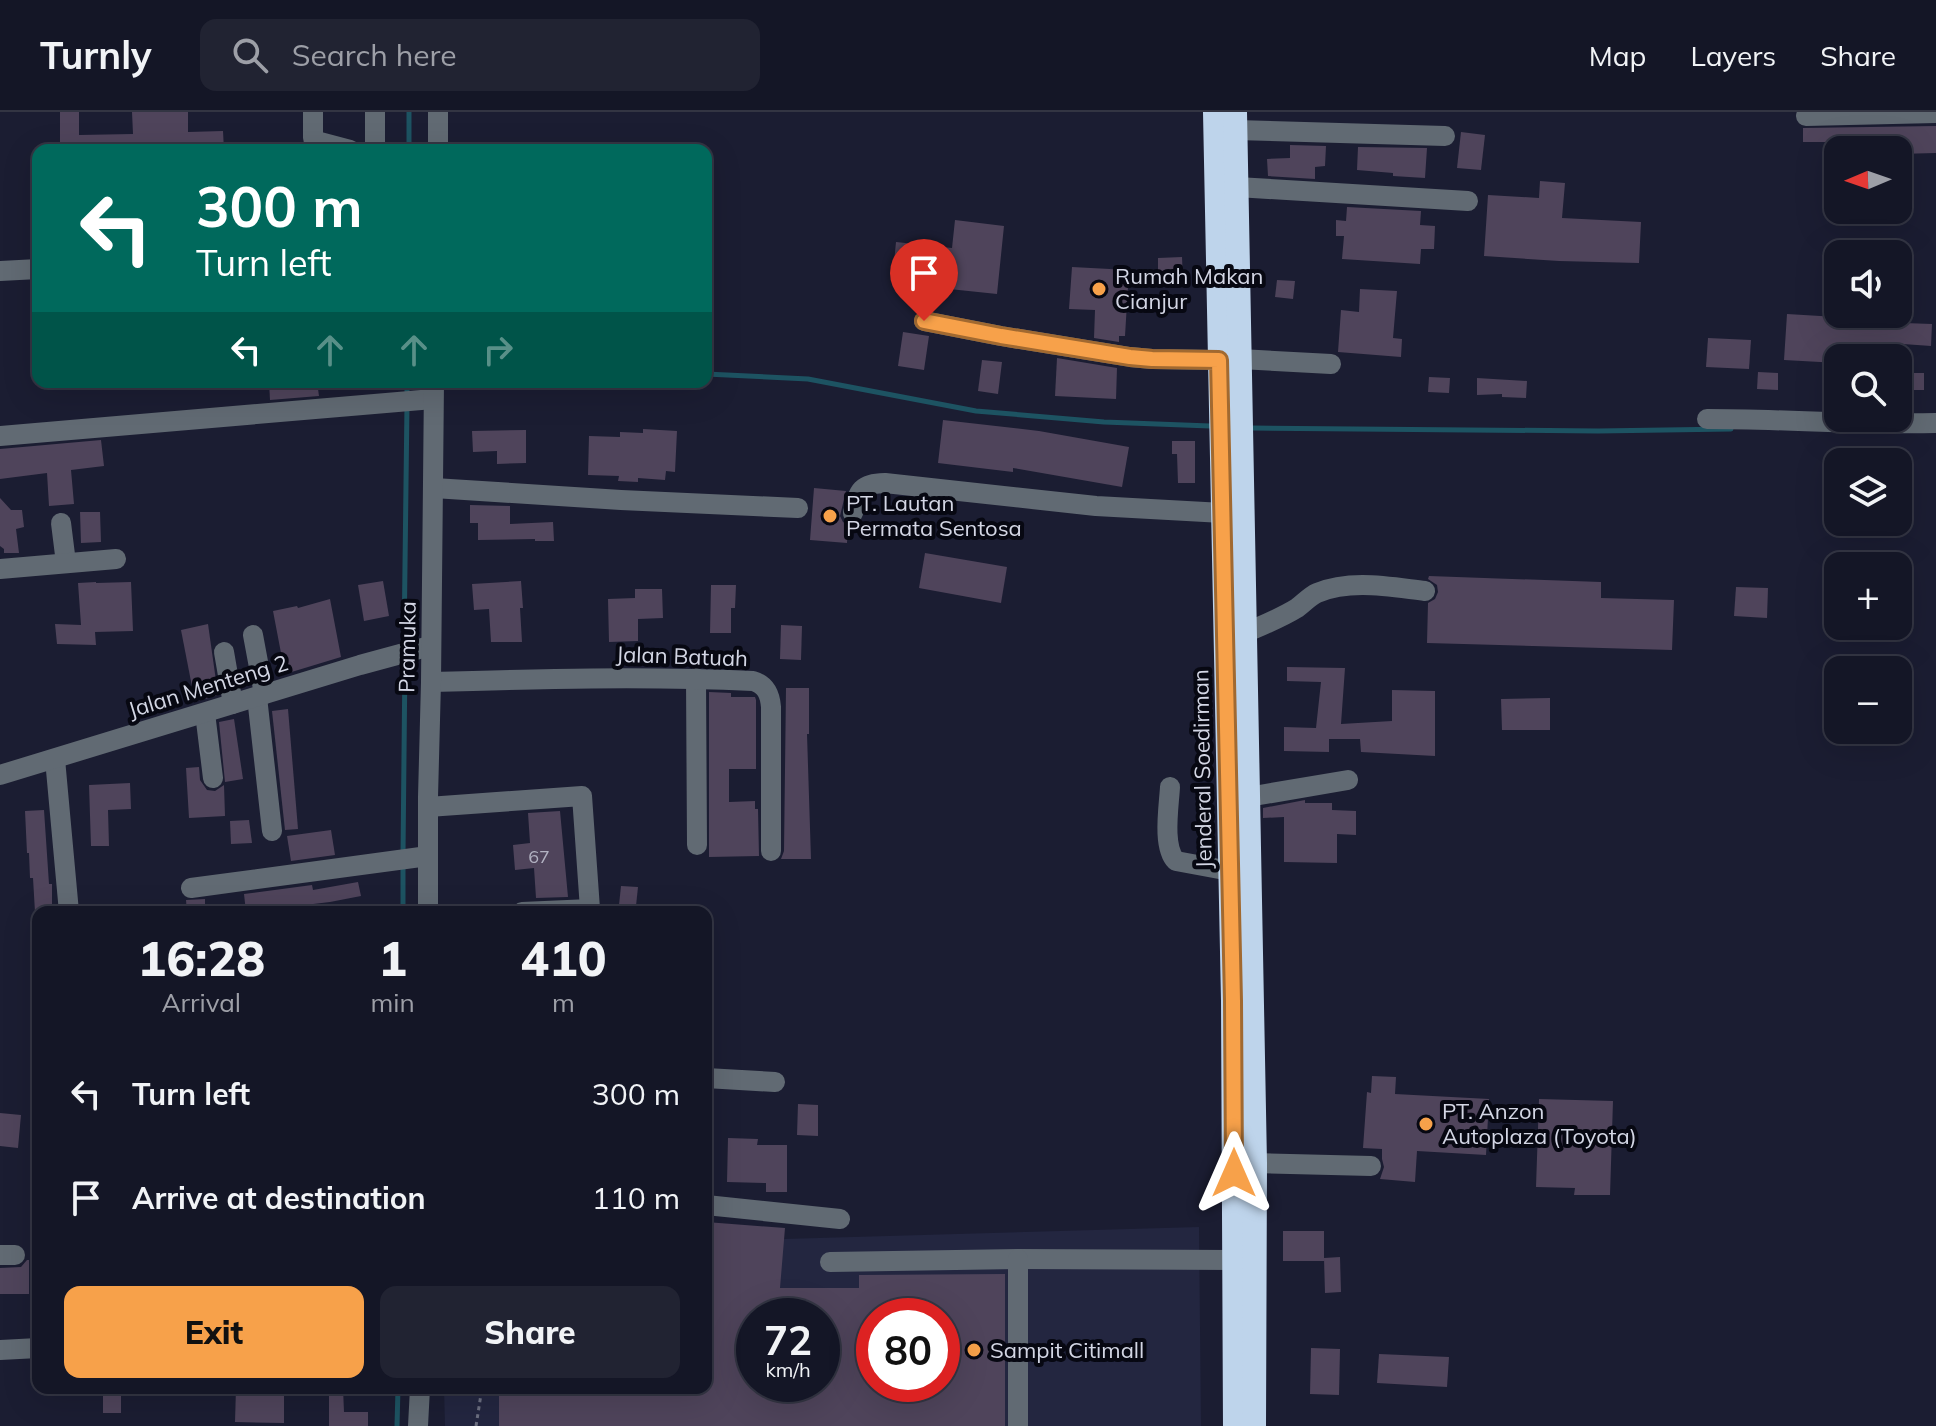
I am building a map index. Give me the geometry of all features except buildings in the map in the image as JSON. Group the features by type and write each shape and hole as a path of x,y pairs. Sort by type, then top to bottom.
{"highway":[{"name":"Jenderal Soedirman","path":"1215,112 1245,633 1237,705 1230,871 1235,1426"},
{"name":"Jenderal Soedirman","path":"1235,121 1237,187 1223,513 1237,705 1248,797 1255,1163 1254,1426"}],"street":[{"path":"313,112 313,138 327,144"},
{"path":"375,112 375,144"},
{"path":"438,112 438,144"},
{"path":"1806,116 1936,113"},
{"path":"1235,121 1445,136"},
{"path":"1237,187 1468,201"},
{"path":"0,271 32,269"},
{"path":"924,321 1130,357 1331,364"},
{"path":"0,436 412,401 434,390"},
{"name":"Pramuka","path":"427,906 420,857 428,807 431,682 414,650 434,488 434,390"},
{"path":"1707,419 1936,423"},
{"path":"853,513 861,490 871,484 885,483 1096,506 1223,513"},
{"path":"434,488 798,508"},
{"path":"61,523 66,563"},
{"path":"0,569 116,559"},
{"path":"1245,633 1279,619 1315,594 1331,589 1361,585 1425,591"},
{"path":"253,635 272,831"},
{"name":"Jalan Menteng 2","path":"0,775 414,650"},
{"path":"224,652 233,704"},
{"path":"696,678 697,845"},
{"name":"Jalan Batuah","path":"431,682 696,678 761,684 768,694 771,707 771,851"},
{"path":"205,713 213,778"},
{"path":"55,759 68,906"},
{"path":"1248,797 1348,780"},
{"path":"1170,787 1168,839 1171,856 1176,861 1230,871"},
{"path":"428,807 582,796 590,906"},
{"path":"191,888 420,857"},
{"path":"712,1078 775,1082"},
{"path":"1255,1163 1371,1166"},
{"path":"712,1206 840,1219"},
{"path":"1018,1259 1018,1426"},
{"path":"830,1262 1235,1260"},
{"path":"0,1350 32,1348"},
{"path":"418,1426 420,1394"}],"path":[{"path":"476,1426 481,1394"}],"shaded area":[{"path":"1199,1227 1201,1426 445,1426 444,1394 712,1394 712,1377 736,1331 736,1402 840,1402 840,1298 753,1298 784,1239"}],"waterway":[{"path":"409,112 409,144"},
{"path":"712,374 808,379 976,411 1104,422 1210,426"},
{"path":"407,388 407,394"},
{"path":"404,646 407,404"},
{"path":"1252,428 1731,429"},
{"path":"403,855 405,657"},
{"path":"403,865 403,906"},
{"path":"397,1426 398,1394"}],"place":[{"name":"Rumah Makan Cianjur","path":"1099,289"},
{"name":"PT. Lautan Permata Sentosa","path":"830,516"},
{"name":"PT. Anzon Autoplaza (Toyota)","path":"1426,1124"},
{"name":"Sampit Citimall","path":"974,1350"}],"route":[{"path":"924,321 1130,357 1219,360 1234,1173"}]}
